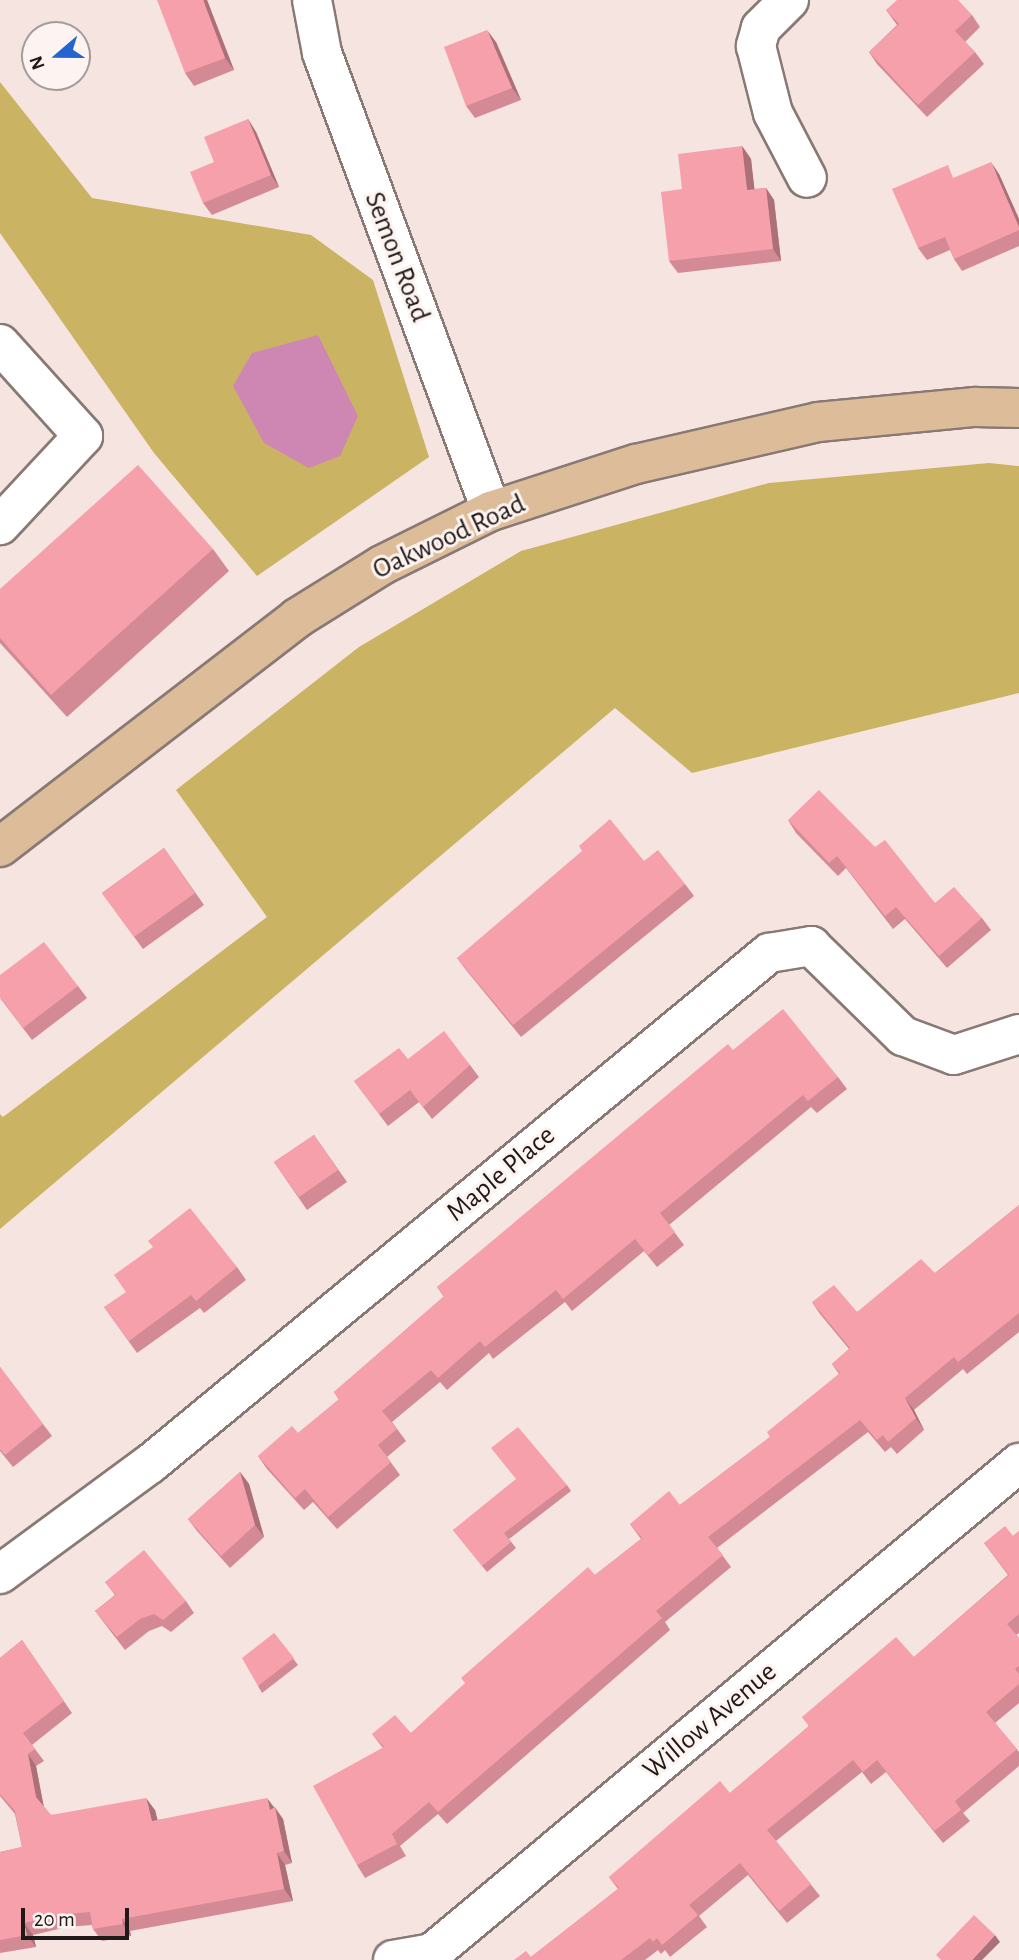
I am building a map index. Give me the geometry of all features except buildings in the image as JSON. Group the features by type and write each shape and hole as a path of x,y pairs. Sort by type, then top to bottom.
{"main road":[{"name":"Oakwood Road","path":"0,847 297,618 382,565 491,511 636,464 804,425 975,407 1019,408"}],"street":[{"name":"Semon Road","path":"312,0 322,53 491,511"},
{"path":"789,0 761,28 756,46 773,113 807,178"},
{"path":"0,344 83,436 0,525"},
{"name":"Maple Place","path":"0,1574 150,1464 769,953 811,946 903,1036 954,1055 1019,1034"},
{"name":"Willow Avenue","path":"393,1960 432,1954 1019,1463"}],"shaded area":[{"path":"0,82 92,198 311,235 373,280 429,457 257,576 154,453 0,233"},
{"path":"318,335 358,416 340,456 309,468 264,443 233,386 252,353"},
{"path":"989,463 1019,466 1019,693 692,773 615,708 0,1229 0,1114 3,1117 267,917 176,790 359,647 521,551 769,483"}]}
